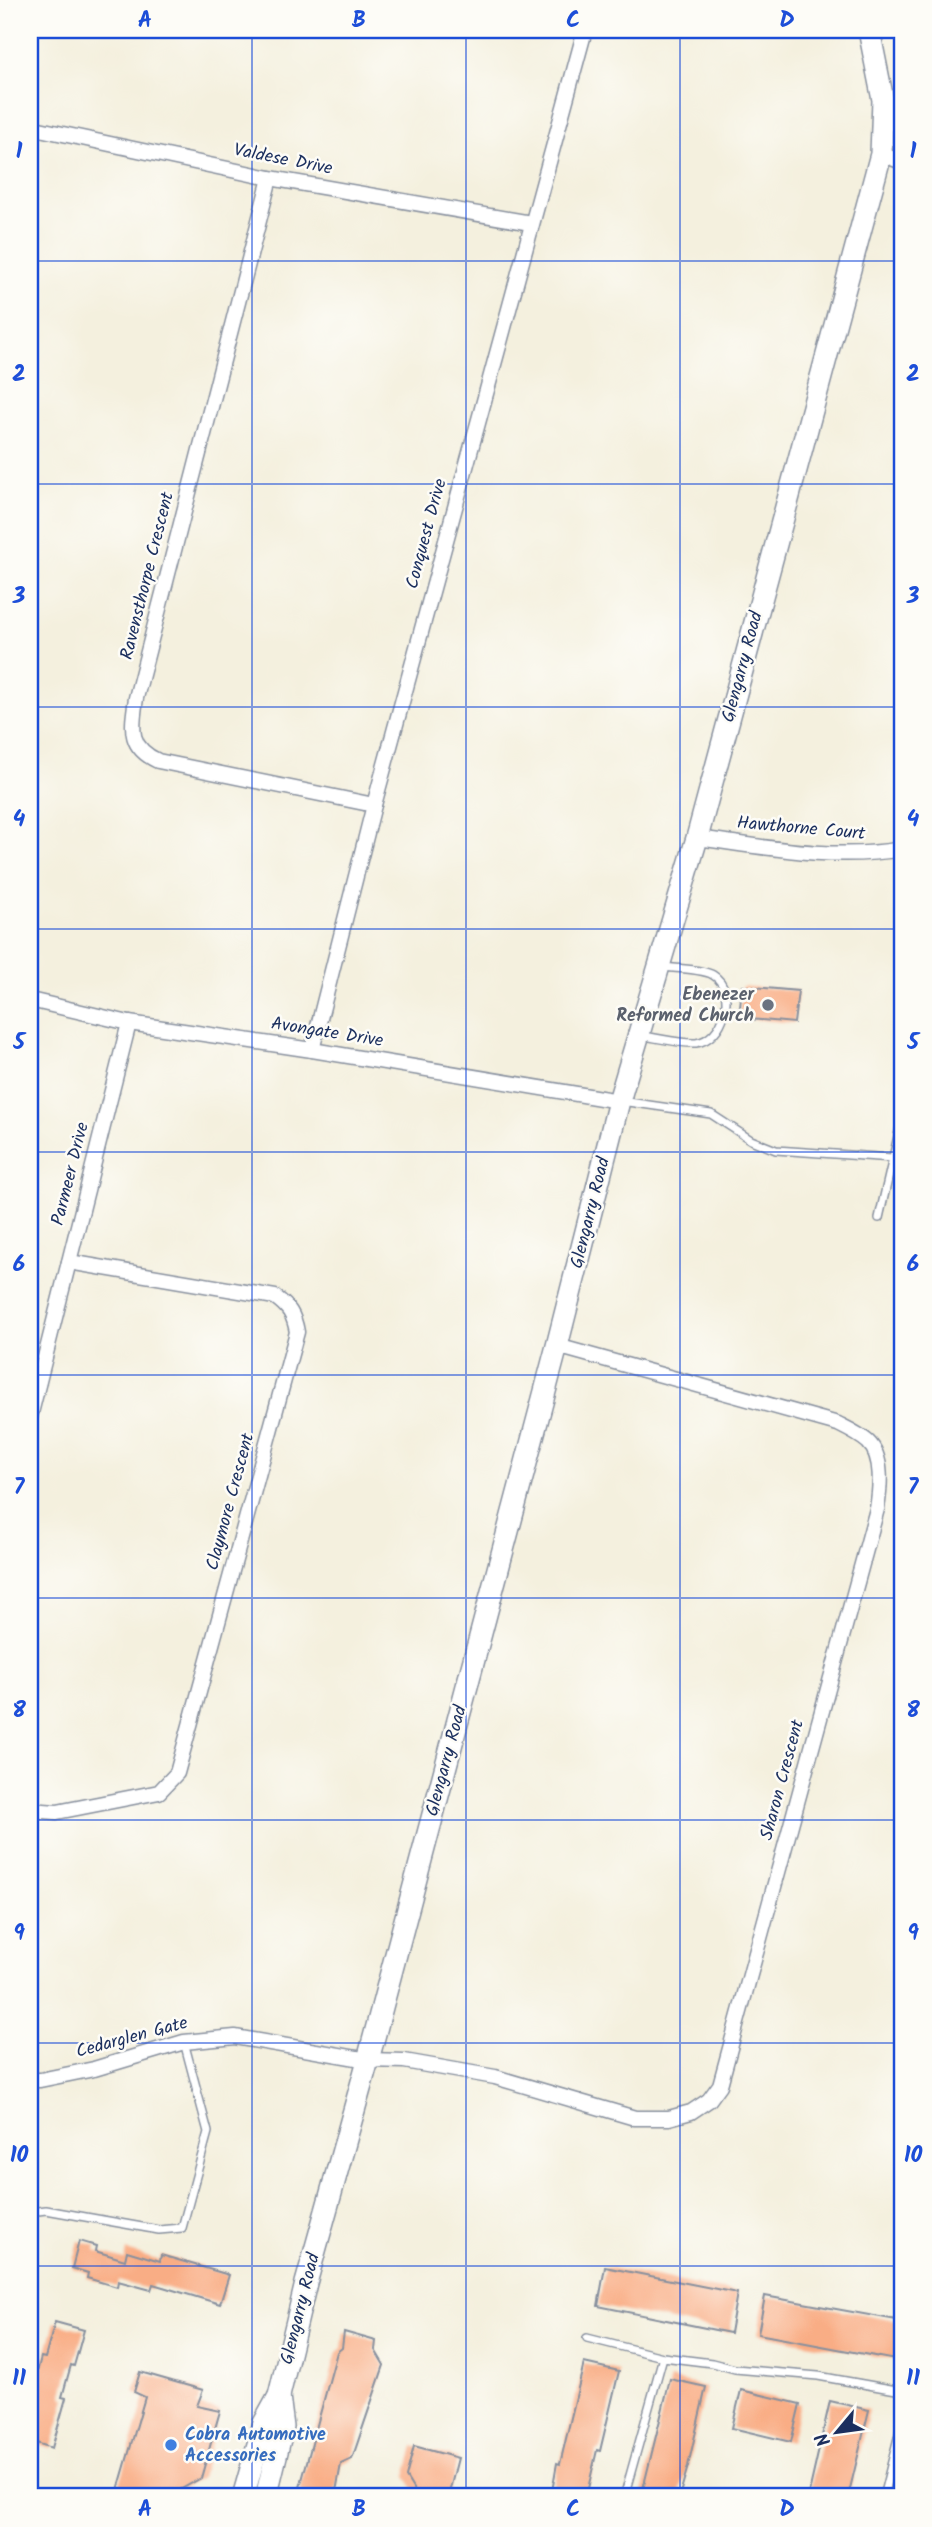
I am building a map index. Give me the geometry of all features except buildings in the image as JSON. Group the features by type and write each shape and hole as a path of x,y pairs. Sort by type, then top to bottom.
{"street":[{"name":"Conquest Drive","path":"312,1050 374,805 585,30"},
{"name":"Glengarry Road","path":"243,2497 264,2423 279,2396 306,2283 368,2060 619,1101 697,838 881,154 883,100 869,30"},
{"name":"Valdese Drive","path":"30,127 270,178 531,223"},
{"path":"881,154 902,162"},
{"name":"Ravensthorpe Crescent","path":"270,178 136,698 132,725 136,745 145,755 158,761 374,805"},
{"name":"Hawthorne Court","path":"697,838 840,855 871,855 902,849"},
{"name":"Avongate Drive","path":"30,1000 129,1023 312,1050 619,1101"},
{"name":"Parmeer Drive","path":"30,1416 129,1023"},
{"name":"Claymore Crescent","path":"30,1810 57,1812 159,1792 177,1773 297,1332 294,1315 275,1297 69,1262"},
{"name":"Sharon Crescent","path":"368,2060 404,2061 495,2077 635,2118 669,2118 691,2112 709,2100 720,2085 877,1509 880,1485 877,1462 870,1444 838,1424 557,1346"},
{"name":"Cedarglen Gate","path":"30,2080 94,2069 184,2042 234,2037 368,2060"},
{"name":"Glengarry Road","path":"267,2497 283,2427 279,2396"}],"lane":[{"path":"639,1035 698,1043 714,1033 727,1010 723,986 712,974 659,967"},
{"path":"619,1101 711,1114 751,1140 776,1150 893,1158"},
{"path":"879,1218 902,1119"},
{"path":"30,2212 46,2210 159,2231 182,2228 208,2132 184,2042"},
{"path":"587,2338 663,2357 712,2363 734,2370 818,2376 902,2391"},
{"path":"624,2497 663,2357"},
{"path":"883,2497 902,2422"}],"place":[{"name":"Ebenezer Reformed Church","path":"768,1005"},
{"name":"Cobra Automotive Accessories","path":"171,2445"}]}
